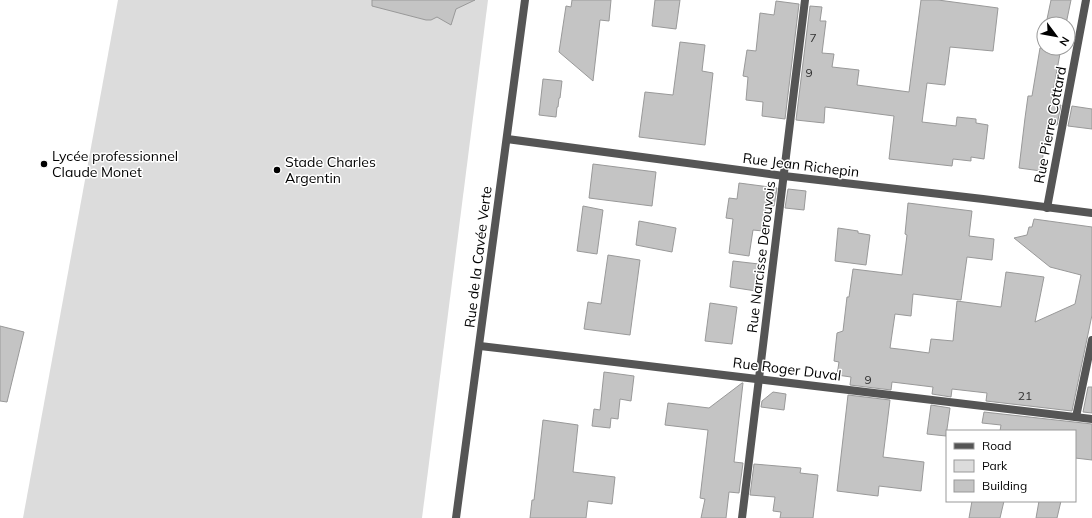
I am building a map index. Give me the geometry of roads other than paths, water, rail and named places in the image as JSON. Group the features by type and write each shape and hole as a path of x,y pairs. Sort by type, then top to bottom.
{"street":[{"name":"Rue de la Cavée Verte","path":"456,518 525,0"},
{"name":"Rue Narcisse Derouvois","path":"742,518 805,0"},
{"name":"Rue Pierre Cottard","path":"1047,208 1086,0"},
{"name":"Rue Jean Richepin","path":"507,139 784,176 1092,213"},
{"path":"1076,417 1092,340"},
{"name":"Rue Roger Duval","path":"480,346 1092,419"}],"place":[{"name":"Lycée professionnel Claude Monet","path":"44,164"},
{"name":"Stade Charles Argentin","path":"277,170"}]}
